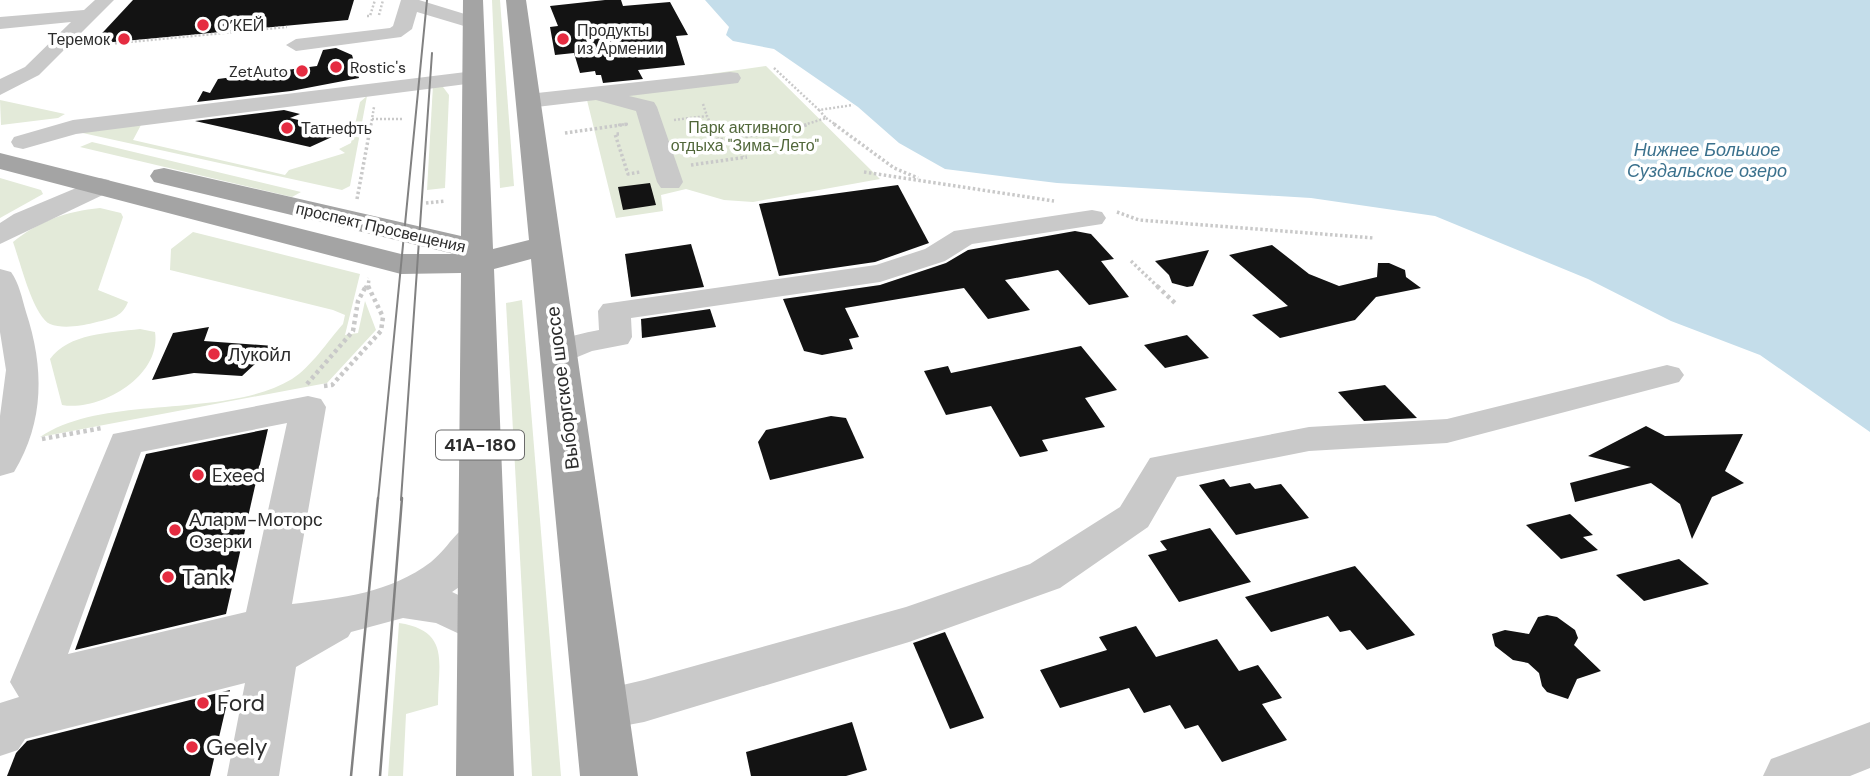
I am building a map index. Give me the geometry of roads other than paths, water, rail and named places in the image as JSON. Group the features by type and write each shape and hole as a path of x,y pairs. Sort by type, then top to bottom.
{"main road":[{"name":"Выборгское шоссе","path":"516,0 608,776"},
{"name":"41А-180","path":"473,12 485,776"},
{"name":"проспект Просвещения","path":"8,147 477,256"},
{"name":"проспект Просвещения","path":"8,147 100,186 401,264 545,246"}],"street":[{"path":"0,88 32,71 105,0"},
{"path":"296,36 384,36 402,29 413,7 473,12"},
{"path":"2,13 89,15"},
{"path":"376,79 384,36"},
{"path":"8,147 73,127 376,79 474,77"},
{"path":"528,102 730,78"},
{"path":"594,94 646,107 670,182"},
{"path":"2,233 100,186"},
{"path":"558,355 583,343 616,337 614,311 880,273 935,255 964,237 1092,218"},
{"path":"0,278 11,347 25,372 18,424 2,457"},
{"path":"601,709 644,701 909,624 1045,576 1134,517 1164,467 1309,439 1447,430 1667,375"},
{"path":"253,776 270,641 308,407 127,443 34,682 270,641"},
{"path":"0,734 9,721 347,615 403,601 447,573 481,536"},
{"path":"403,601 445,607 483,627"},
{"path":"1788,776 1870,746"}],"water":[{"name":"Нижнее Большое Суздальское озеро","path":"705,0 1870,0 1870,432 1760,355 1671,321 1588,279 1435,216 1311,198 1057,183 945,169 899,143 858,107 774,49 733,41 726,35 729,27"}],"tram line":[{"path":"378,500 427,0"},
{"path":"401,500 432,53"},
{"path":"351,776 378,498"},
{"path":"380,776 402,498"}],"place":[{"name":"О’КЕЙ","path":"203,25"},
{"name":"Теремок","path":"124,39"},
{"name":"Продукты из Армении","path":"563,39"},
{"name":"Rostic's","path":"336,67"},
{"name":"ZetAuto","path":"302,71"},
{"name":"Татнефть","path":"287,128"},
{"name":"Лукойл","path":"214,354"},
{"name":"Exeed","path":"198,475"},
{"name":"Аларм-Моторс Озерки","path":"175,530"},
{"name":"Tank","path":"168,577"},
{"name":"Ford","path":"203,703"},
{"name":"Geely","path":"192,747"}],"park label":[{"name":"Парк активного отдыха \"Зима-Лето\"","path":"745,136"}]}
